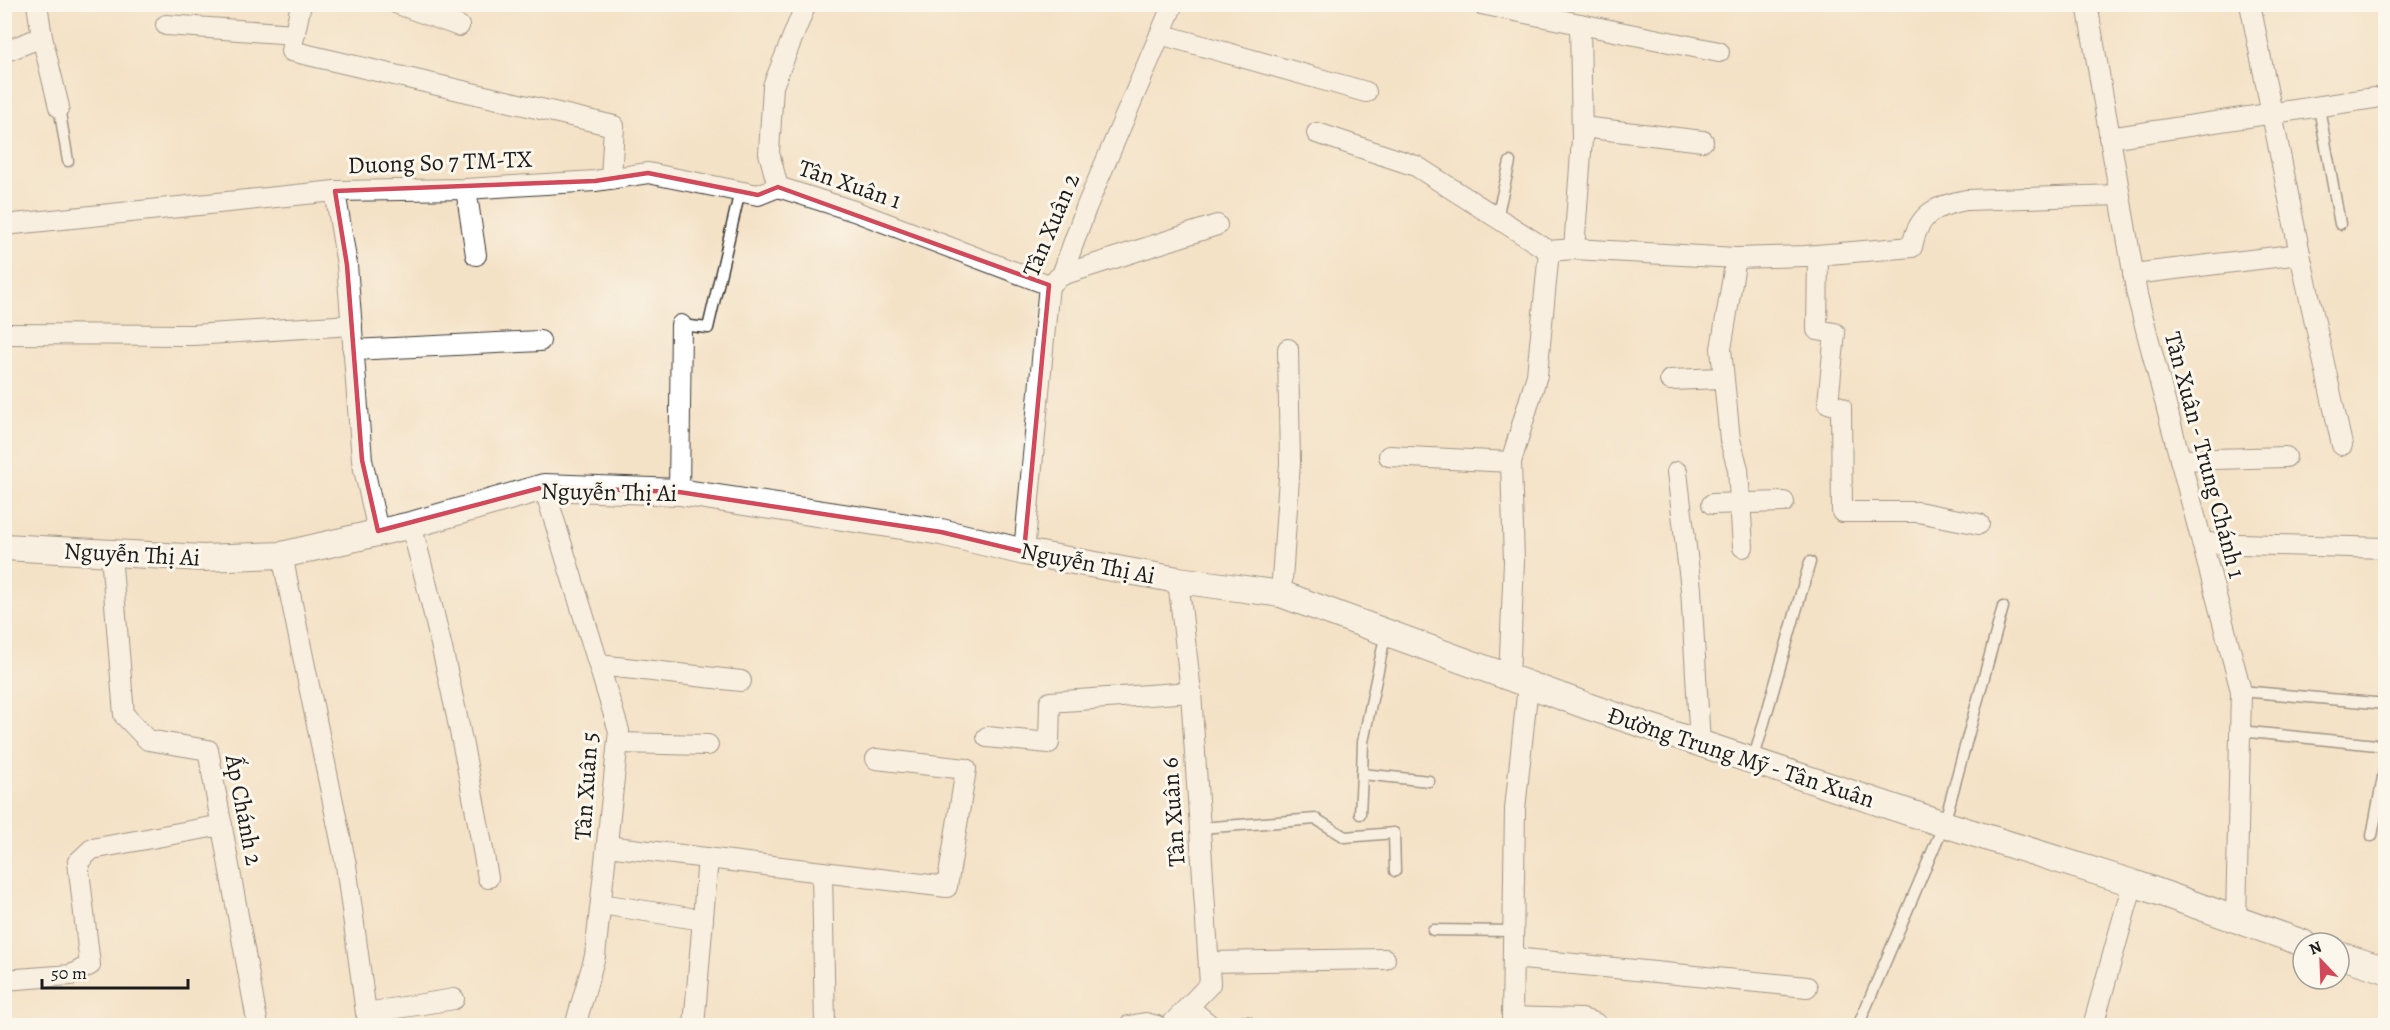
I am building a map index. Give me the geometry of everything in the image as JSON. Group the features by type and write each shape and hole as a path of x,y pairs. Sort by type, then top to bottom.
{"street":[{"path":"37,4 42,37 59,106"},
{"path":"301,4 291,51 614,126 610,179"},
{"path":"398,4 459,26"},
{"name":"Tân Xuân 1","path":"806,4 773,86 769,153 778,187 1056,280"},
{"name":"Tân Xuân 2","path":"1024,552 1056,280 1173,4"},
{"path":"1481,4 1573,17 1719,52"},
{"name":"Tân Xuân - Trung Chánh 1","path":"2087,4 2133,274 2241,691 2236,921"},
{"path":"2250,4 2300,254 2342,445"},
{"path":"1573,17 1582,127 1574,249"},
{"path":"166,24 295,34"},
{"path":"1160,34 1366,92"},
{"path":"4,52 42,37"},
{"path":"2109,138 2374,98"},
{"path":"1582,127 1703,141"},
{"path":"1317,133 1416,166 1549,251 1574,249 1736,258 1818,255 1912,247 1915,230 1925,217 1944,204 1966,200 2118,195"},
{"name":"Duong So 7 TM-TX","path":"378,531 362,460 346,254 335,191 466,189 610,179 648,173 758,195 778,187"},
{"path":"466,189 476,255"},
{"path":"4,225 335,191"},
{"path":"1056,280 1217,225"},
{"path":"1549,251 1537,375 1511,462 1519,681 1512,1017 1582,1019 1595,1026"},
{"path":"2133,274 2300,254"},
{"path":"1818,255 1817,330 1835,333 1828,404 1841,407 1842,512 1918,512 1979,524"},
{"path":"1736,258 1721,349 1722,378 1730,440 1738,470 1743,547"},
{"path":"4,334 193,335 352,325"},
{"path":"679,492 681,325"},
{"path":"353,350 540,341"},
{"path":"1281,594 1290,463 1288,349"},
{"path":"1670,380 1722,378"},
{"path":"1389,456 1511,462"},
{"path":"2180,460 2286,457"},
{"path":"1677,472 1690,589 1700,744"},
{"name":"Nguyễn Thị Ai","path":"4,547 203,558 282,555 411,525 544,487 679,492 941,532 1024,552 1178,580"},
{"name":"Tân Xuân 5","path":"544,487 619,731 595,956 575,1026"},
{"path":"1712,504 1784,502"},
{"path":"411,525 446,655 488,878"},
{"path":"2202,543 2385,548"},
{"name":"Ấp Chánh 2","path":"111,554 124,715 148,740 208,750 258,1026"},
{"path":"282,555 346,865 366,1013 454,999"},
{"name":"Đường Trung Mỹ - Tân Xuân","path":"1178,580 1281,594 1700,744 2133,883 2291,939"},
{"name":"Tân Xuân 6","path":"1170,1026 1210,984 1191,692 1178,580"},
{"path":"599,665 741,681"},
{"path":"987,737 1049,743 1050,702 1191,692"},
{"path":"618,743 708,745"},
{"path":"607,846 947,887 966,769 876,759"},
{"path":"4,980 71,975 90,964 78,862 92,849 222,825"},
{"path":"694,1026 708,858"},
{"path":"822,872 825,1026"},
{"path":"2093,1026 2133,883"},
{"path":"601,904 703,920"},
{"path":"1513,958 1807,987"},
{"path":"1209,962 1385,959"},
{"path":"2351,959 2385,970"},
{"path":"1188,1007 1210,1026"},
{"path":"1129,1026 1145,1023 1157,1026"},
{"path":"1239,1026 1246,1026"}],"lane":[{"path":"59,106 68,161"},
{"path":"2319,108 2340,224"},
{"path":"1497,217 1510,162"},
{"path":"681,325 708,328 740,191"},
{"path":"1753,762 1810,562"},
{"path":"1858,1026 1944,824 2003,607"},
{"path":"1360,814 1363,742 1386,632"},
{"path":"2241,691 2385,704"},
{"path":"2240,730 2385,746"},
{"path":"2372,836 2385,761"},
{"path":"1362,774 1429,781"},
{"path":"1200,828 1316,819 1345,837 1394,833 1395,871"},
{"path":"1433,930 1513,931"}],"highlighted area":[{"path":"648,173 758,195 778,187 1049,285 1024,552 941,532 679,492 544,487 378,531 362,460 347,265 335,191 595,181"}]}
